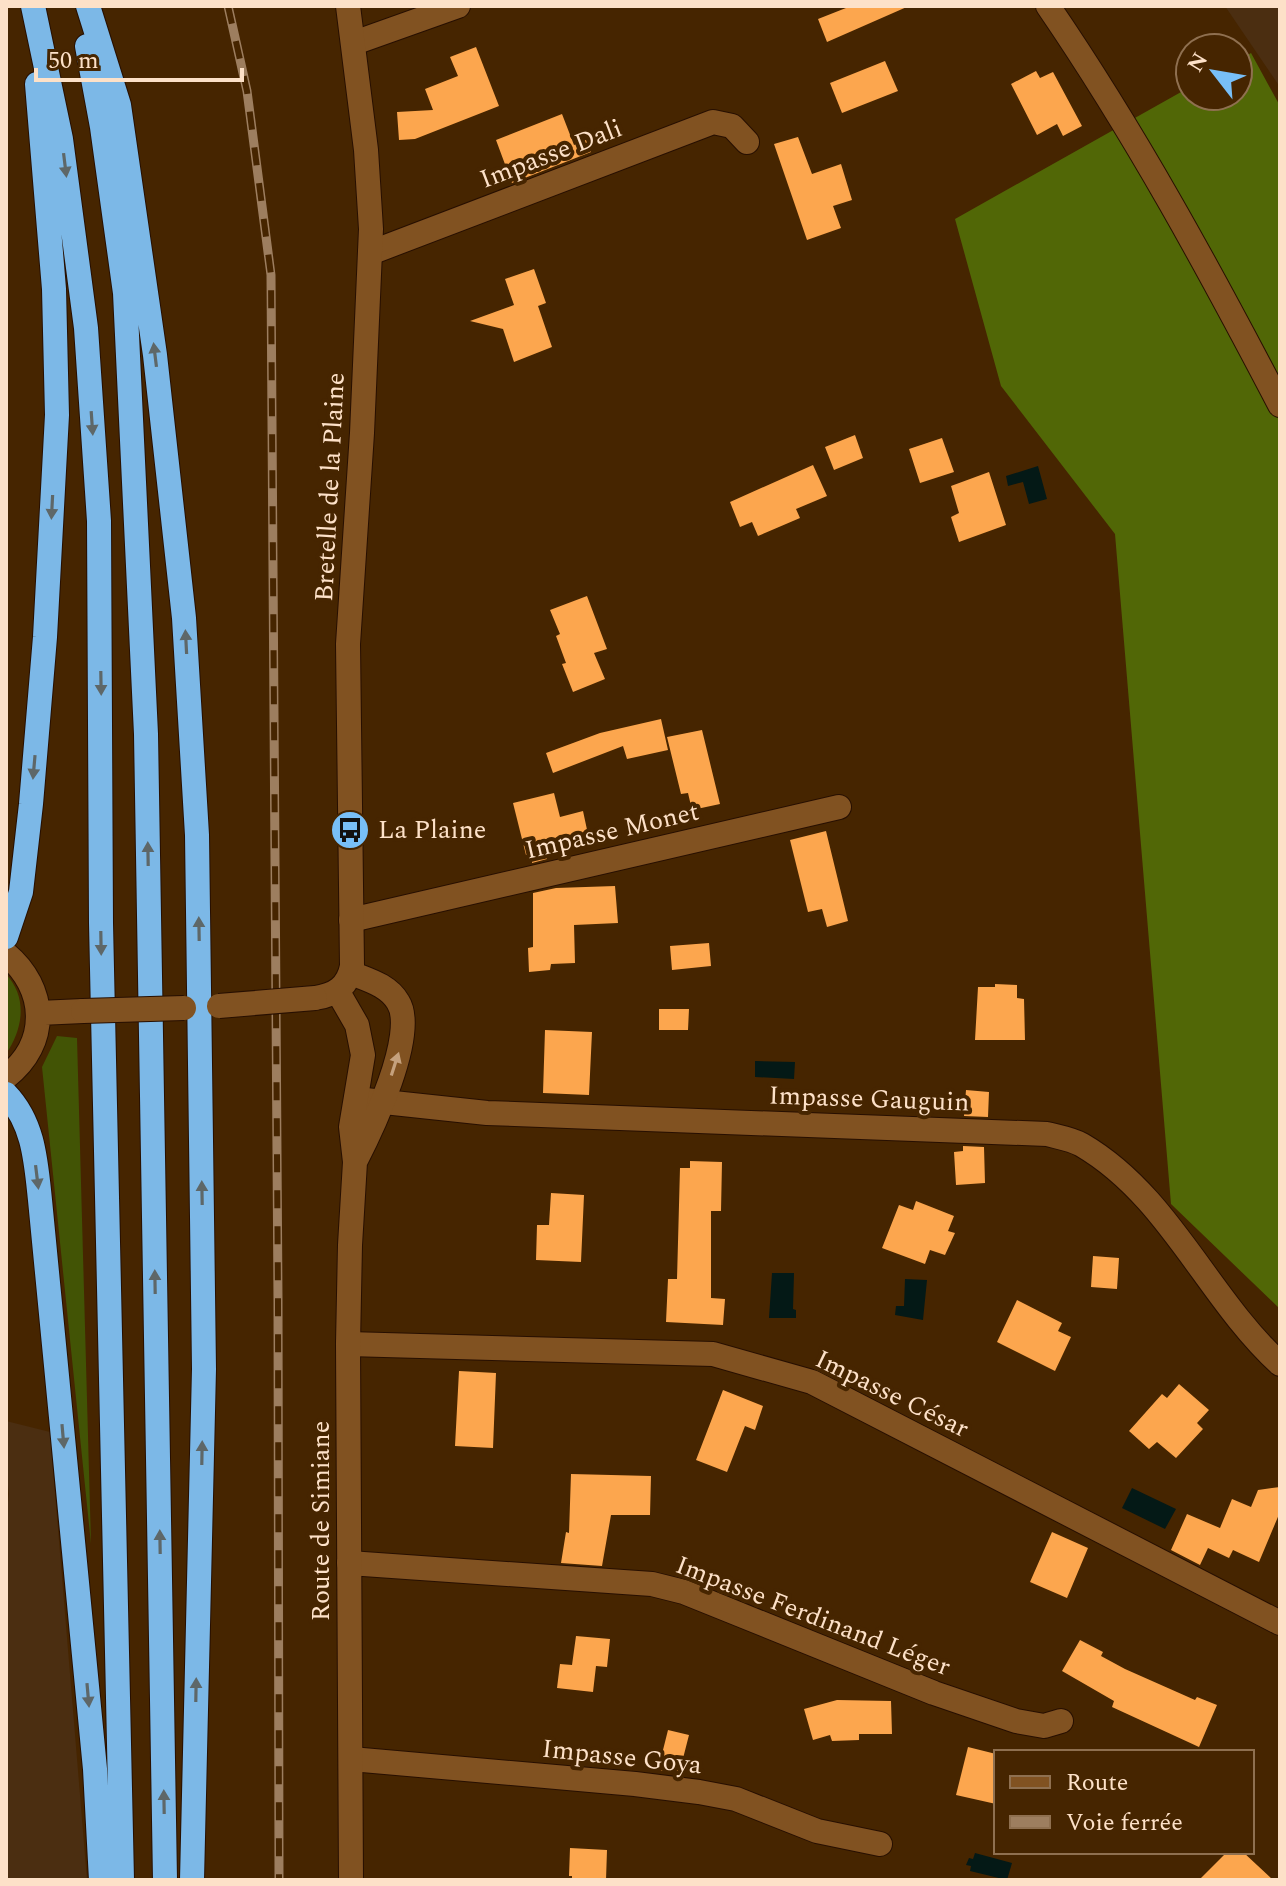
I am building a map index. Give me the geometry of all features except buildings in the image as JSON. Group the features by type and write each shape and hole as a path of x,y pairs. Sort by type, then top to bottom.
{"highway":[{"path":"6,937 21,892 31,804 45,637 57,415 54,289 32,6"},
{"path":"32,6 66,170 86,328 99,521 101,923 122,1880"},
{"path":"80,6 102,127 125,293 146,734 165,1880"},
{"path":"88,6 119,105 155,355 184,618 191,726 201,1007 204,1369 192,1880"},
{"path":"6,1094 15,1104 33,1139 95,1769 101,1880"}],"street":[{"name":"Bretelle de la Plaine","path":"335,988 351,920 348,644 370,253 366,150 348,6"},
{"path":"354,43 458,6"},
{"path":"1048,6 1089,66 1148,165 1217,285 1280,405"},
{"name":"Impasse Dali","path":"370,253 713,122 732,126 747,142"},
{"name":"Impasse Monet","path":"351,920 839,807"},
{"path":"6,954 21,966 34,988 39,1013 34,1041 19,1067 6,1077"},
{"name":"Route de Simiane","path":"335,988 357,1025 363,1055 351,1127 355,1162 348,1344 351,1880"},
{"name":"Route de Simiane","path":"39,1013 201,1007 335,988 387,989 403,1011 404,1036 370,1134 355,1162"},
{"name":"Impasse Gauguin","path":"356,1099 487,1113 1047,1134 1058,1137 1079,1144 1132,1181 1208,1281 1280,1364"},
{"name":"Impasse César","path":"348,1344 713,1354 812,1382 1280,1623"},
{"name":"Impasse Ferdinand Léger","path":"349,1563 652,1584 684,1592 934,1693 1002,1716 1044,1726 1061,1721"},
{"name":"Impasse Goya","path":"351,1759 699,1792 736,1799 817,1831 880,1844"}],"shaded area":[{"path":"1225,6 1280,6 1280,87 1254,49 1254,32 1243,32"},
{"path":"6,1421 50,1432 87,1880 6,1880 6,1518 9,1494"}],"green space":[{"path":"1254,58 1280,106 1280,1309 1171,1204 1115,534 1001,386 955,219 1174,96 1174,112 1254,112"},
{"path":"6,974 18,993 21,1014 6,1054"},
{"path":"57,1036 77,1038 91,1544 42,1067"}],"water":[{"path":"1038,466 1047,499 1029,504 1023,482 1008,486 1006,476"},
{"path":"755,1061 795,1062 794,1079 755,1077"},
{"path":"772,1273 794,1273 793,1309 796,1310 796,1318 769,1318"},
{"path":"905,1279 927,1280 923,1320 895,1315 896,1306 904,1306"},
{"path":"1132,1488 1176,1509 1165,1529 1122,1508"},
{"path":"975,1853 1012,1863 1007,1880 970,1871 971,1866 966,1865"}],"railway":[{"path":"228,6 247,91 271,275 279,1880"}],"place":[{"name":"La Plaine","path":"350,830"}]}
